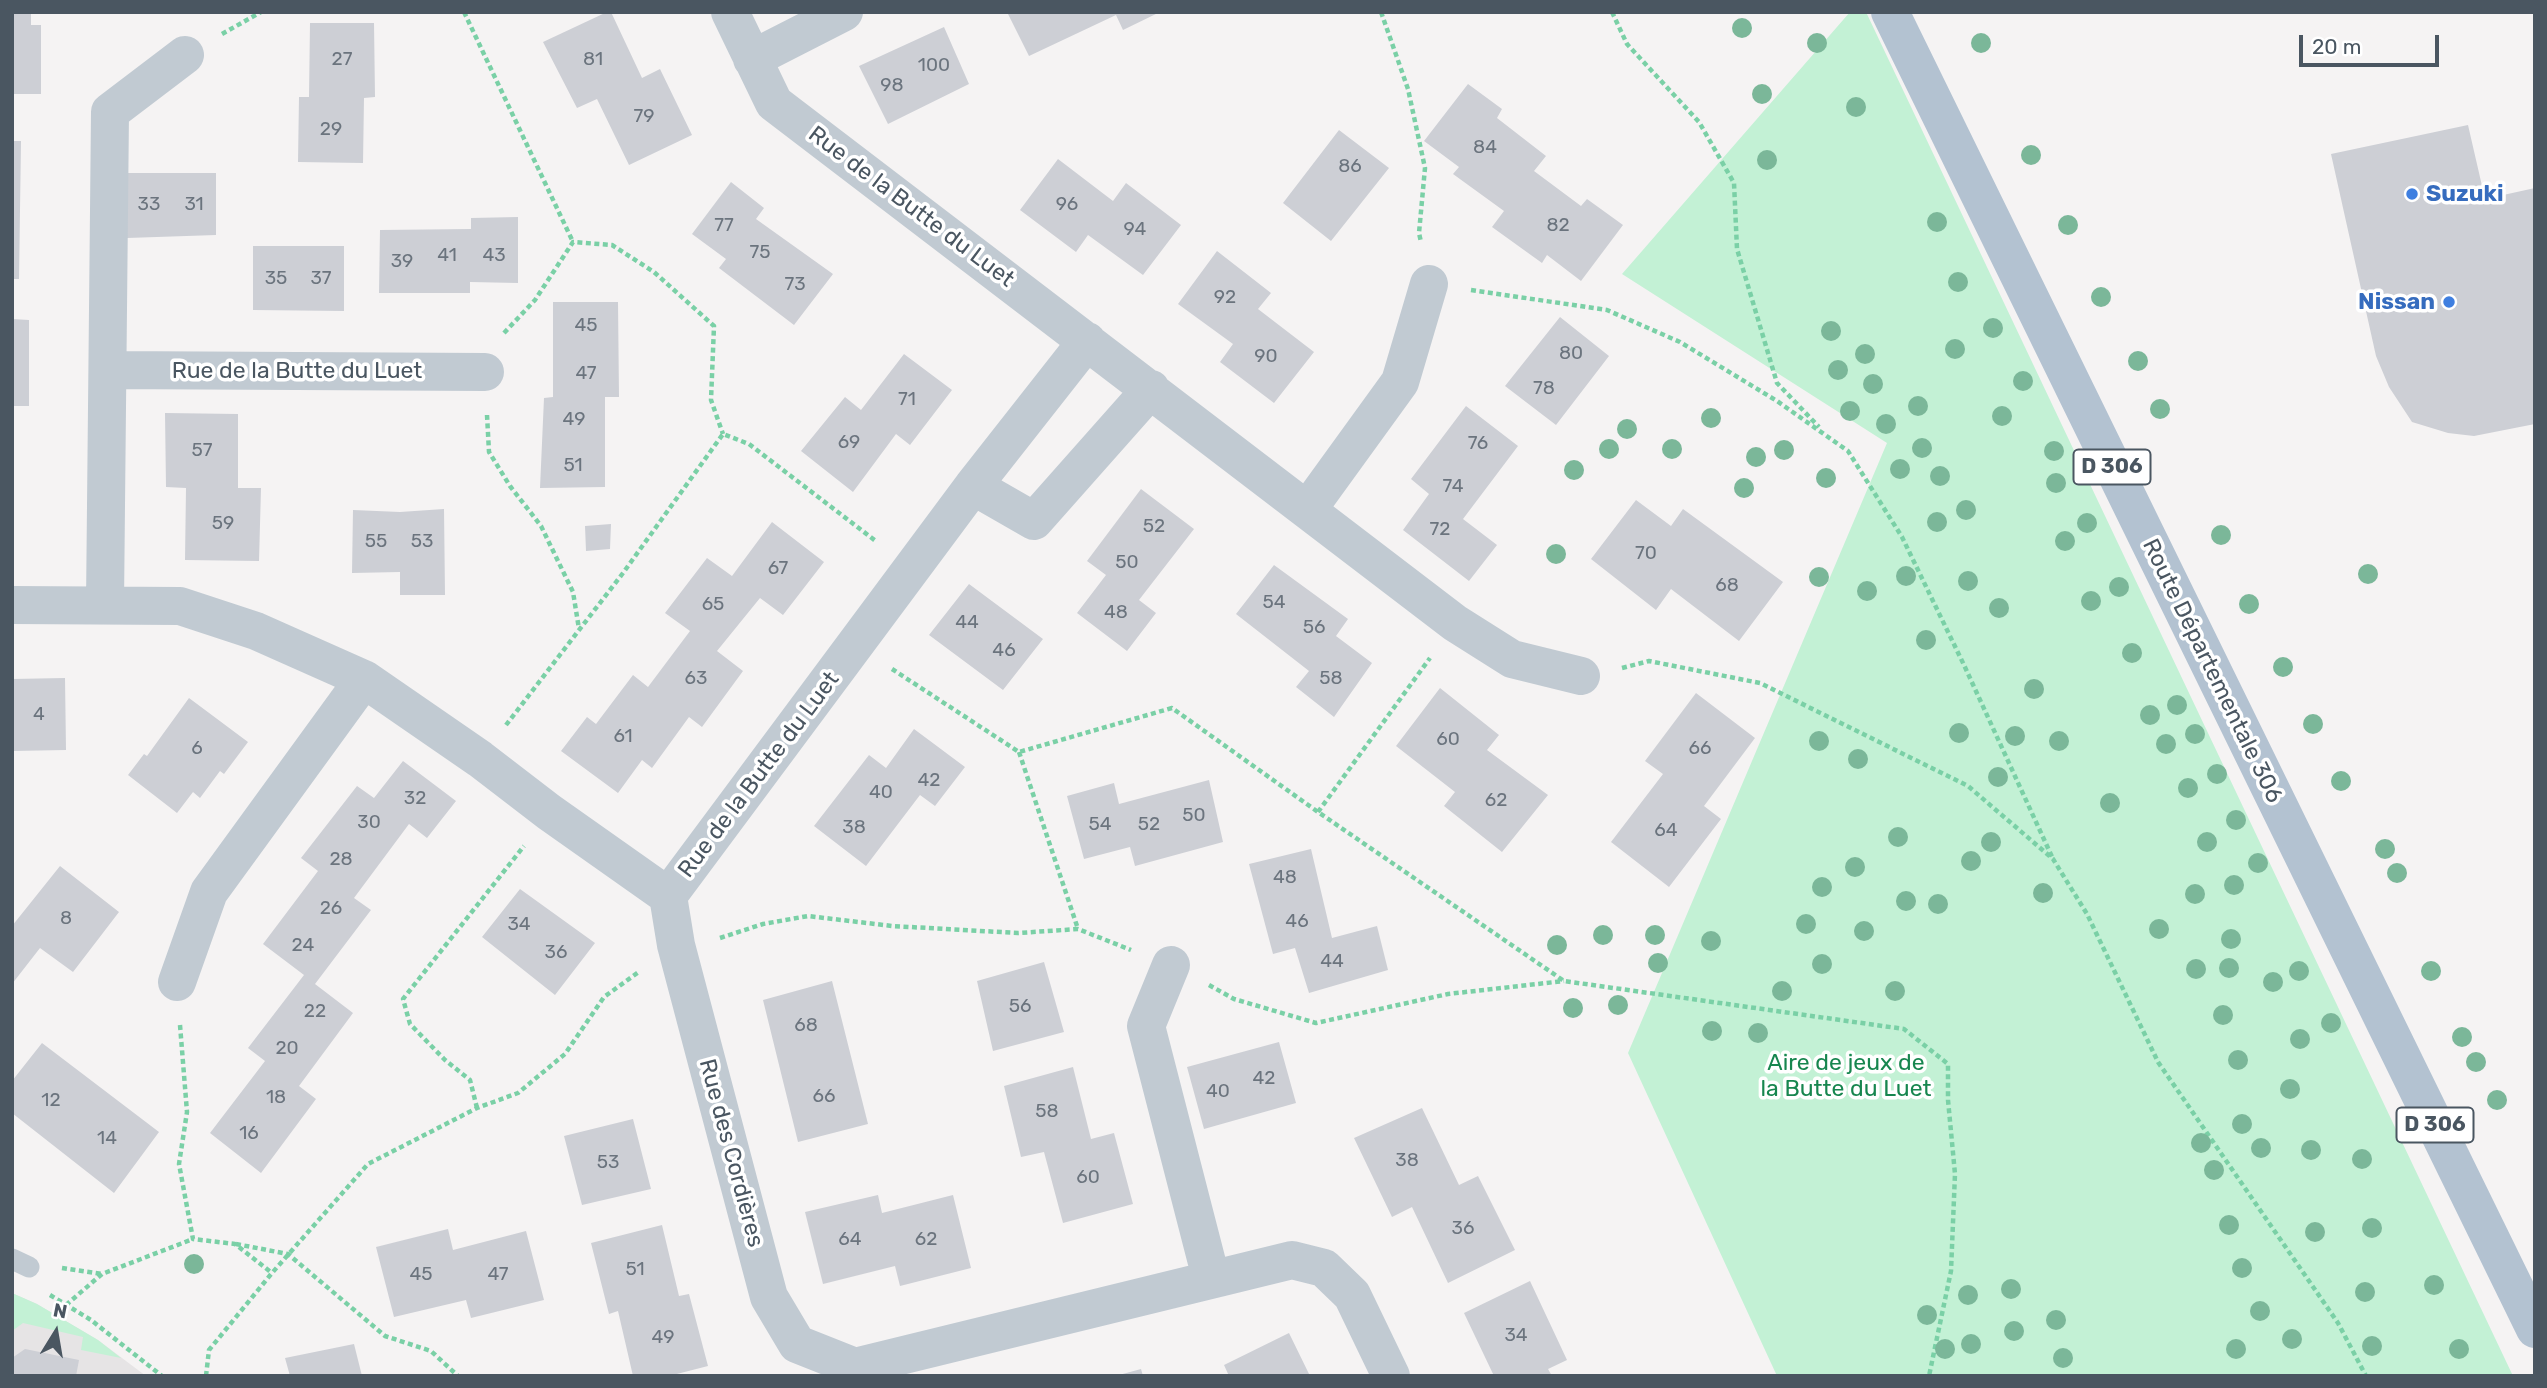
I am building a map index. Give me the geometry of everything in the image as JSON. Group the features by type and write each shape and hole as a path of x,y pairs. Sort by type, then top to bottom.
{"main road":[{"name":"Route Départementale 306","path":"1890,12 2535,1329"}],"street":[{"name":"Rue de la Butte du Luet","path":"730,12 774,103 1455,623 1512,659 1581,676"},
{"path":"752,59 844,12"},
{"path":"105,604 110,112 186,55"},
{"path":"1308,509 1400,382 1429,284"},
{"name":"Rue de la Butte du Luet","path":"12,605 180,606 256,631 364,679 668,895 973,486 1087,341"},
{"name":"Rue de la Butte du Luet","path":"108,370 485,372"},
{"path":"973,486 1034,521 1151,390"},
{"path":"177,982 209,892 364,679"},
{"name":"Rue des Cordières","path":"668,895 676,945 769,1297 797,1344 855,1367"},
{"path":"1171,965 1146,1026 1211,1278"},
{"path":"816,1376 1292,1260 1324,1268 1352,1295 1391,1376"}],"path":[{"path":"464,12 573,242"},
{"path":"1381,12 1408,89 1424,168 1419,233 1429,284 1607,310 1680,342 1777,401 1848,451 1902,537 2053,859 2087,914 2158,1062 2338,1323 2366,1376"},
{"path":"1612,12 1627,44 1699,122 1734,183 1737,249 1777,383 1827,436"},
{"path":"573,242 535,300 503,335 485,372 489,452 510,486 541,526 573,592 579,629"},
{"path":"573,242 612,245 654,272 713,326 711,400 723,434 749,444 912,569"},
{"path":"480,759 723,434"},
{"path":"1318,812 1455,623"},
{"path":"856,645 1019,752 1078,929"},
{"path":"1581,676 1650,661 1760,683 1968,786 2053,859"},
{"path":"1019,752 1172,708 1564,981"},
{"path":"477,1108 470,1080 445,1060 410,1024 403,999 549,813"},
{"path":"206,1376 209,1350 272,1273 368,1164 477,1108 518,1093 565,1054 604,997 676,945 724,937 763,924 808,916 917,928 1018,933 1078,929 1171,965 1234,999 1317,1023 1448,994 1564,981 1904,1029 1948,1064 1948,1100 1955,1174 1951,1271 1929,1376"},
{"path":"177,982 187,1112 179,1164 193,1239"},
{"path":"66,1305 102,1274 193,1239 235,1244 288,1255 385,1336 431,1351 458,1376"},
{"path":"235,1244 272,1273"},
{"path":"21,1263 27,1280 91,1320 162,1376"}],"shaded area":[{"path":"12,1293 37,1304 98,1340 146,1376 12,1376"}],"green space":[{"name":"Aire de jeux de la Butte du Luet","path":"1850,12 1866,12 2513,1376 1777,1376 1628,1053 1887,443 1622,274"},
{"path":"12,1293 37,1304 98,1340 121,1358 81,1350 83,1337 23,1323 12,1331"}],"building":[{"path":"12,12 31,12 31,25 41,25 41,94 12,94"},
{"path":"611,12 642,78 660,69 692,135 629,165 597,99 577,108 543,42"},
{"path":"1007,12 1160,12 1123,30 1116,15 1029,56"},
{"path":"310,23 374,23 375,97 364,98 363,163 298,162 299,97 309,97"},
{"path":"944,27 969,84 888,124 859,66"},
{"path":"1468,84 1502,109 1497,118 1546,156 1534,171 1581,206 1587,199 1623,225 1581,281 1547,255 1542,263 1492,227 1504,211 1453,174 1459,167 1424,141"},
{"name":"Nissan","path":"2468,125 2485,199 2535,188 2535,424 2474,436 2448,433 2412,422 2389,387 2376,356 2331,154"},
{"path":"1339,130 1389,168 1331,241 1283,203"},
{"path":"12,141 21,141 19,279 12,279"},
{"path":"1058,159 1113,201 1126,183 1181,225 1143,275 1088,235 1076,252 1020,210"},
{"path":"126,173 216,173 216,235 127,238"},
{"path":"731,182 764,208 756,219 833,274 794,325 719,268 726,259 692,234"},
{"path":"518,217 518,283 470,282 470,293 379,293 380,230 471,229 471,218"},
{"path":"253,246 344,246 344,311 253,310"},
{"path":"1217,251 1271,293 1258,309 1314,352 1274,403 1220,362 1233,344 1178,304"},
{"path":"553,302 618,302 619,397 605,397 605,487 540,488 544,398 553,397"},
{"path":"1560,317 1609,356 1556,425 1505,386"},
{"path":"12,319 29,320 29,406 12,406"},
{"path":"904,354 952,390 910,445 896,434 853,492 801,451 845,397 861,410"},
{"path":"1466,406 1518,446 1463,519 1497,545 1469,581 1403,530 1429,494 1411,479"},
{"path":"165,413 238,414 238,488 261,488 259,561 185,560 186,488 166,487"},
{"path":"1141,489 1194,529 1139,600 1156,613 1127,651 1077,613 1106,575 1087,561"},
{"path":"1636,500 1671,526 1683,509 1783,582 1739,641 1671,589 1656,610 1591,559"},
{"path":"444,509 445,595 400,595 400,572 352,573 353,510 400,512"},
{"path":"772,522 824,562 783,615 760,598 717,651 743,671 702,727 689,717 652,768 642,760 618,793 561,751 587,717 596,724 633,675 648,687 690,631 665,613 707,558 732,576"},
{"path":"611,524 610,549 586,551 585,526"},
{"path":"1274,565 1348,619 1336,636 1372,663 1334,717 1296,687 1309,671 1236,614"},
{"path":"969,584 1043,639 1003,690 929,635"},
{"path":"65,678 66,750 12,751 12,679"},
{"path":"1440,688 1499,735 1487,750 1548,795 1502,852 1444,806 1455,792 1396,746"},
{"path":"1696,693 1755,738 1704,806 1721,819 1669,887 1611,842 1663,774 1645,761"},
{"path":"189,698 248,742 224,774 220,771 200,798 193,792 177,813 128,775 144,754 147,756"},
{"path":"914,729 965,767 935,806 920,795 866,866 814,826 869,755 886,768"},
{"path":"403,761 456,801 427,838 409,824 354,898 371,910 315,984 353,1013 299,1086 316,1099 261,1173 210,1133 265,1061 248,1048 304,975 263,944 318,871 301,858 357,786 374,798"},
{"path":"1209,780 1223,842 1135,866 1130,847 1084,859 1067,796 1114,783 1119,804"},
{"path":"1311,849 1332,938 1377,926 1388,970 1309,993 1295,948 1273,954 1249,864"},
{"path":"60,866 119,912 73,972 40,948 12,984 12,926"},
{"path":"520,889 595,943 555,995 482,937"},
{"path":"1044,962 1064,1032 993,1051 977,981"},
{"path":"832,981 868,1124 798,1142 763,1000"},
{"path":"1279,1042 1296,1103 1204,1129 1187,1067"},
{"path":"42,1043 159,1132 114,1193 12,1113 12,1081"},
{"path":"1073,1067 1091,1139 1114,1133 1133,1204 1063,1223 1044,1152 1021,1157 1004,1086"},
{"path":"1422,1108 1459,1185 1478,1176 1515,1250 1448,1283 1412,1207 1392,1217 1354,1138"},
{"path":"633,1119 651,1189 582,1205 564,1136"},
{"path":"878,1195 882,1213 953,1195 971,1268 900,1286 895,1266 823,1284 805,1212"},
{"path":"662,1225 679,1296 689,1294 708,1366 669,1376 633,1376 618,1311 609,1314 591,1243"},
{"path":"448,1229 453,1250 526,1231 544,1300 471,1318 466,1300 394,1317 376,1247"},
{"path":"1530,1281 1567,1360 1548,1369 1552,1376 1494,1376 1464,1313"},
{"path":"1289,1333 1310,1376 1229,1376 1224,1365"},
{"path":"354,1344 362,1376 290,1376 285,1358"},
{"path":"25,1349 79,1360 76,1376 12,1376 12,1358"},
{"path":"1141,1369 1143,1376 1119,1375"}],"place":[{"name":"Suzuki","path":"2412,194"},
{"name":"Nissan","path":"2449,302"}]}
